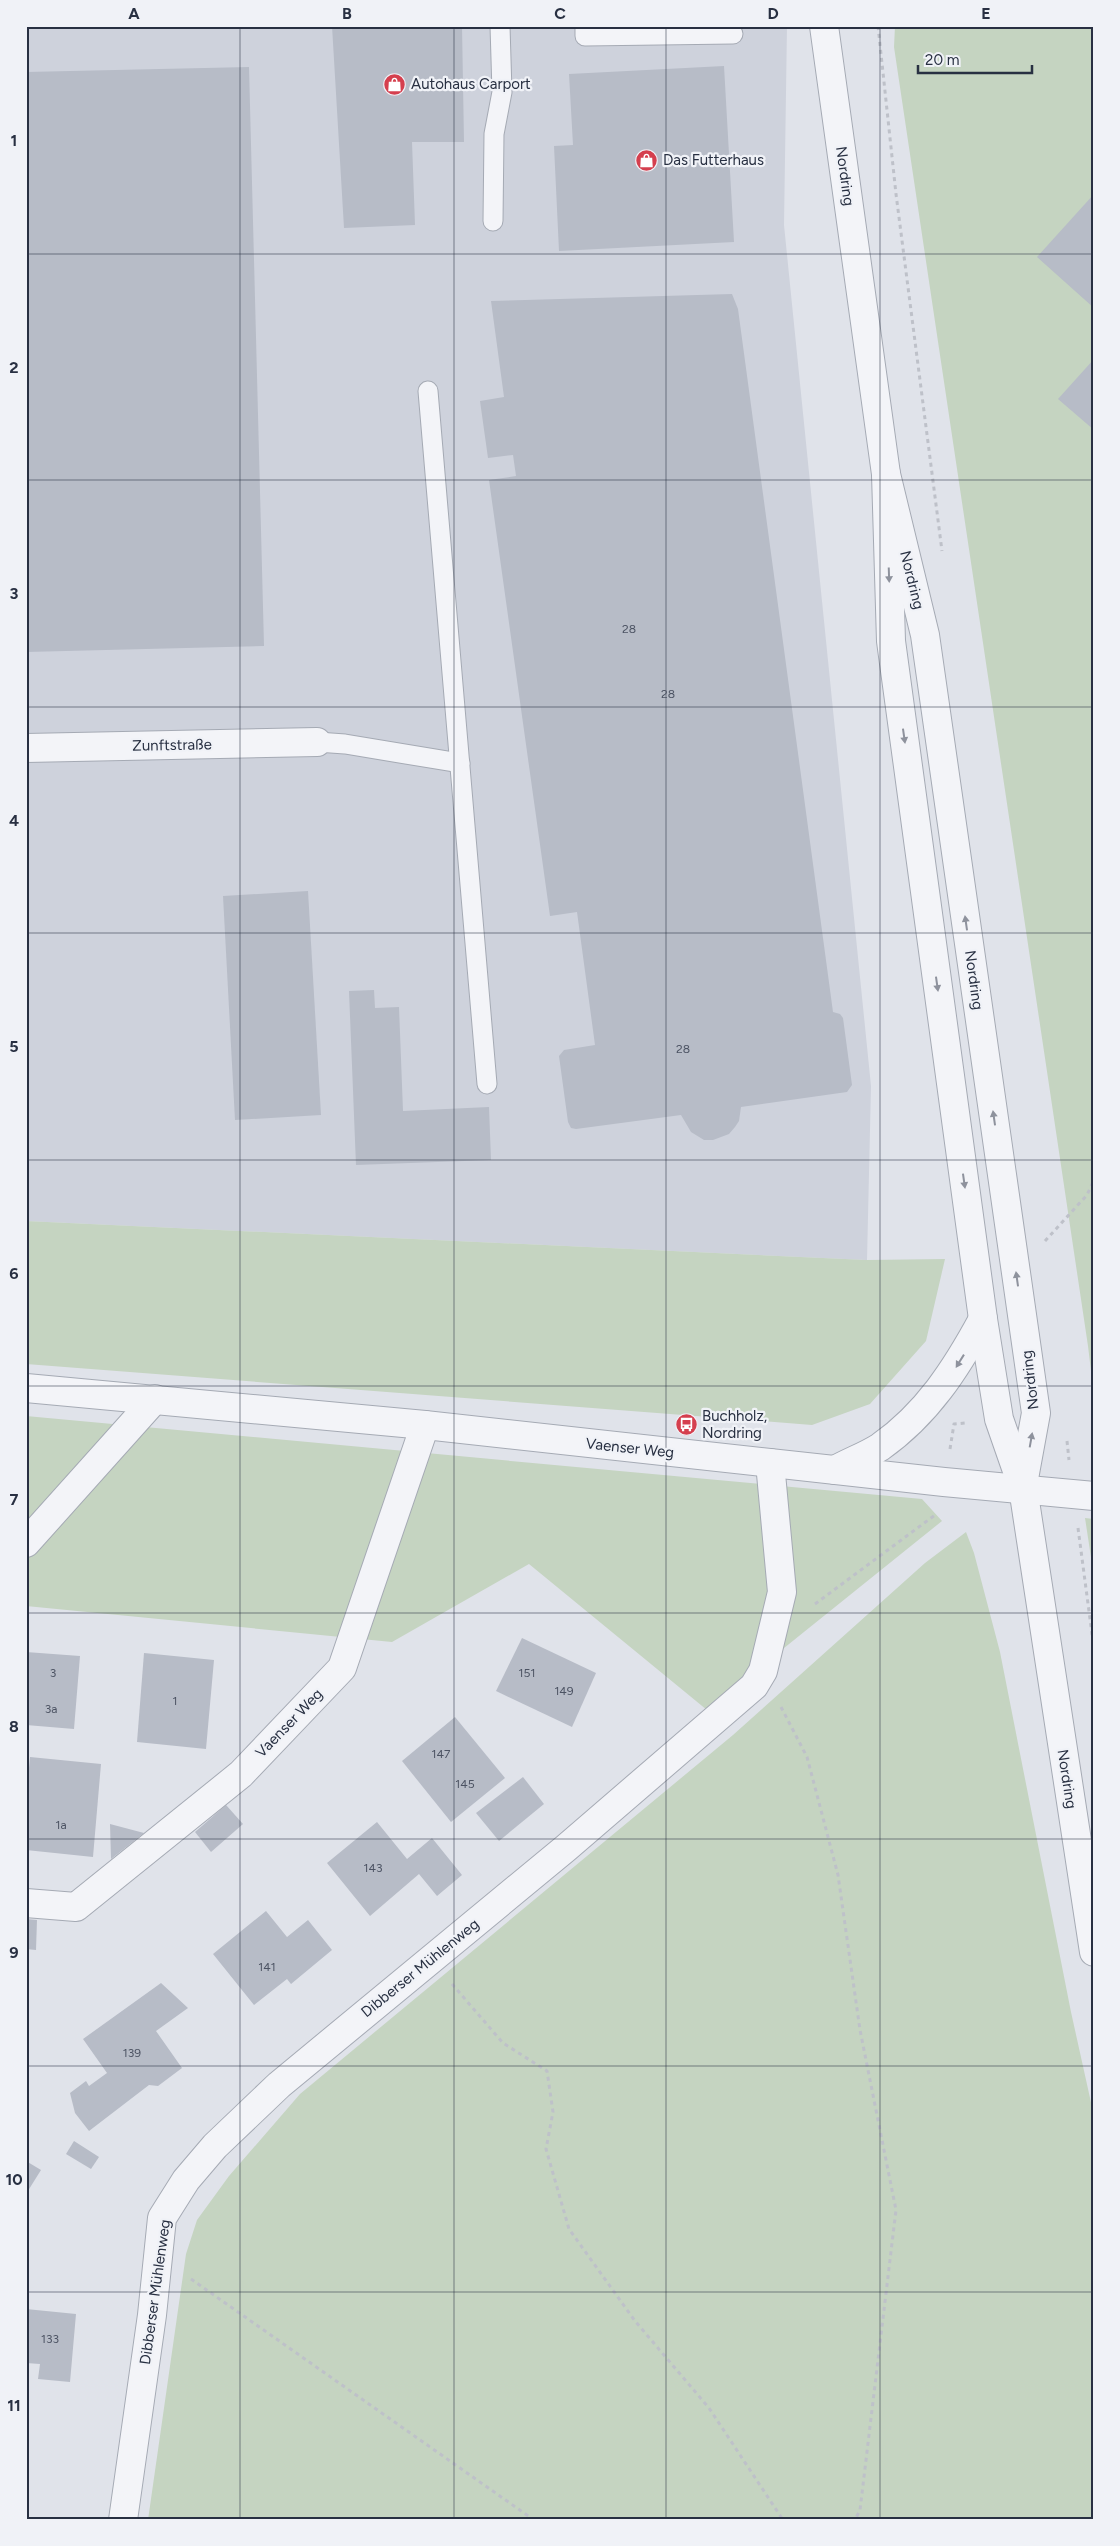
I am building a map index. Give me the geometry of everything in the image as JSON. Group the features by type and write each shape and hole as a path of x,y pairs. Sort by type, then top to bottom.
{"street":[{"name":"Nordring","path":"824,26 886,474 925,635 1036,1413 1023,1488"},
{"name":"Nordring","path":"886,474 891,641 983,1319 999,1419 1023,1488 1094,1952"},
{"name":"Zunftstraße","path":"26,748 317,742"},
{"path":"835,1470 878,1448 906,1427 925,1409 960,1362 983,1319"},
{"name":"Vaenser Weg","path":"26,1388 425,1425 944,1482 1084,1495"},
{"path":"26,1543 155,1399"},
{"name":"Vaenser Weg","path":"26,1903 76,1907 241,1774 342,1668 425,1425"},
{"name":"Dibberser Mühlenweg","path":"123,2520 162,2218 186,2180 215,2146 279,2084 566,1848 754,1686 763,1671 782,1592 770,1463"}],"lane":[{"path":"493,221 494,134 502,92 500,26"},
{"path":"584,26 585,36 733,34"},
{"path":"428,391 487,1084"},
{"path":"317,742 345,744 460,763"}],"path":[{"path":"1039,1244 1051,1237 1086,1195 1094,1180"},
{"path":"772,1635 879,1559 943,1509 944,1482"},
{"path":"1084,1495 1094,1649"},
{"path":"754,1686 780,1705 807,1757 838,1875 860,2030 896,2210 862,2500 855,2520"},
{"path":"430,1960 503,2043 547,2071 553,2112 546,2149 569,2229 635,2321 709,2408 782,2520"},
{"path":"158,2256 534,2520"}],"shaded area":[{"path":"26,26 787,26 784,225 871,1086 867,1260 26,1221"}],"green space":[{"path":"895,26 1094,26 1094,1396 894,47"},
{"path":"26,1221 867,1260 945,1259 926,1341 870,1404 812,1425 26,1364"},
{"path":"26,1416 922,1499 942,1521 707,1710 529,1564 392,1642 26,1606"},
{"path":"1085,1518 1094,1519 1094,1577"},
{"path":"966,1532 974,1553 1000,1652 1071,2012 1094,2116 1094,2520 148,2520 186,2254 197,2220 229,2176 300,2094 733,1735 925,1563"}],"building":[{"path":"332,26 462,26 464,142 412,142 415,225 344,228"},
{"path":"724,66 734,242 559,251 554,146 573,145 569,74"},
{"path":"249,67 264,646 26,652 26,72"},
{"path":"1094,194 1094,308 1037,257"},
{"path":"732,294 738,309 833,1012 840,1014 843,1018 852,1085 847,1092 741,1107 739,1121 735,1127 729,1134 713,1140 704,1140 691,1132 681,1115 576,1129 571,1128 568,1122 559,1056 564,1050 595,1045 577,912 550,916 489,480 516,476 513,455 488,458 480,401 504,397 491,301"},
{"path":"1094,359 1094,430 1058,399"},
{"path":"308,891 321,1115 235,1120 223,896"},
{"path":"374,990 375,1008 399,1007 403,1111 489,1107 491,1160 356,1165 349,991"},
{"path":"522,1638 596,1673 572,1727 496,1691"},
{"path":"26,1652 80,1656 74,1729 26,1725"},
{"path":"144,1653 214,1660 206,1749 137,1742"},
{"path":"455,1717 505,1778 451,1822 402,1761"},
{"path":"30,1757 101,1764 93,1857 26,1850 26,1801"},
{"path":"523,1777 544,1804 499,1841 476,1813"},
{"path":"226,1805 243,1824 211,1852 195,1832"},
{"path":"377,1822 407,1859 432,1838 462,1875 437,1896 419,1874 370,1916 327,1863"},
{"path":"110,1824 144,1833 111,1859"},
{"path":"266,1911 287,1937 308,1920 332,1950 291,1984 287,1979 254,2005 213,1954"},
{"path":"26,1919 37,1920 36,1950 26,1949"},
{"path":"161,1983 188,2008 156,2031 182,2068 158,2086 149,2085 89,2131 75,2113 70,2093 86,2081 89,2086 107,2073 83,2039"},
{"path":"74,2141 99,2157 91,2169 66,2154"},
{"path":"26,2161 41,2170 26,2194"},
{"path":"26,2309 76,2314 70,2382 38,2379 40,2364 26,2363"}],"place":[{"name":"Autohaus Carport","path":"395,84"},
{"name":"Das Futterhaus","path":"647,160"},
{"name":"Buchholz, Nordring","path":"686,1425"}]}
